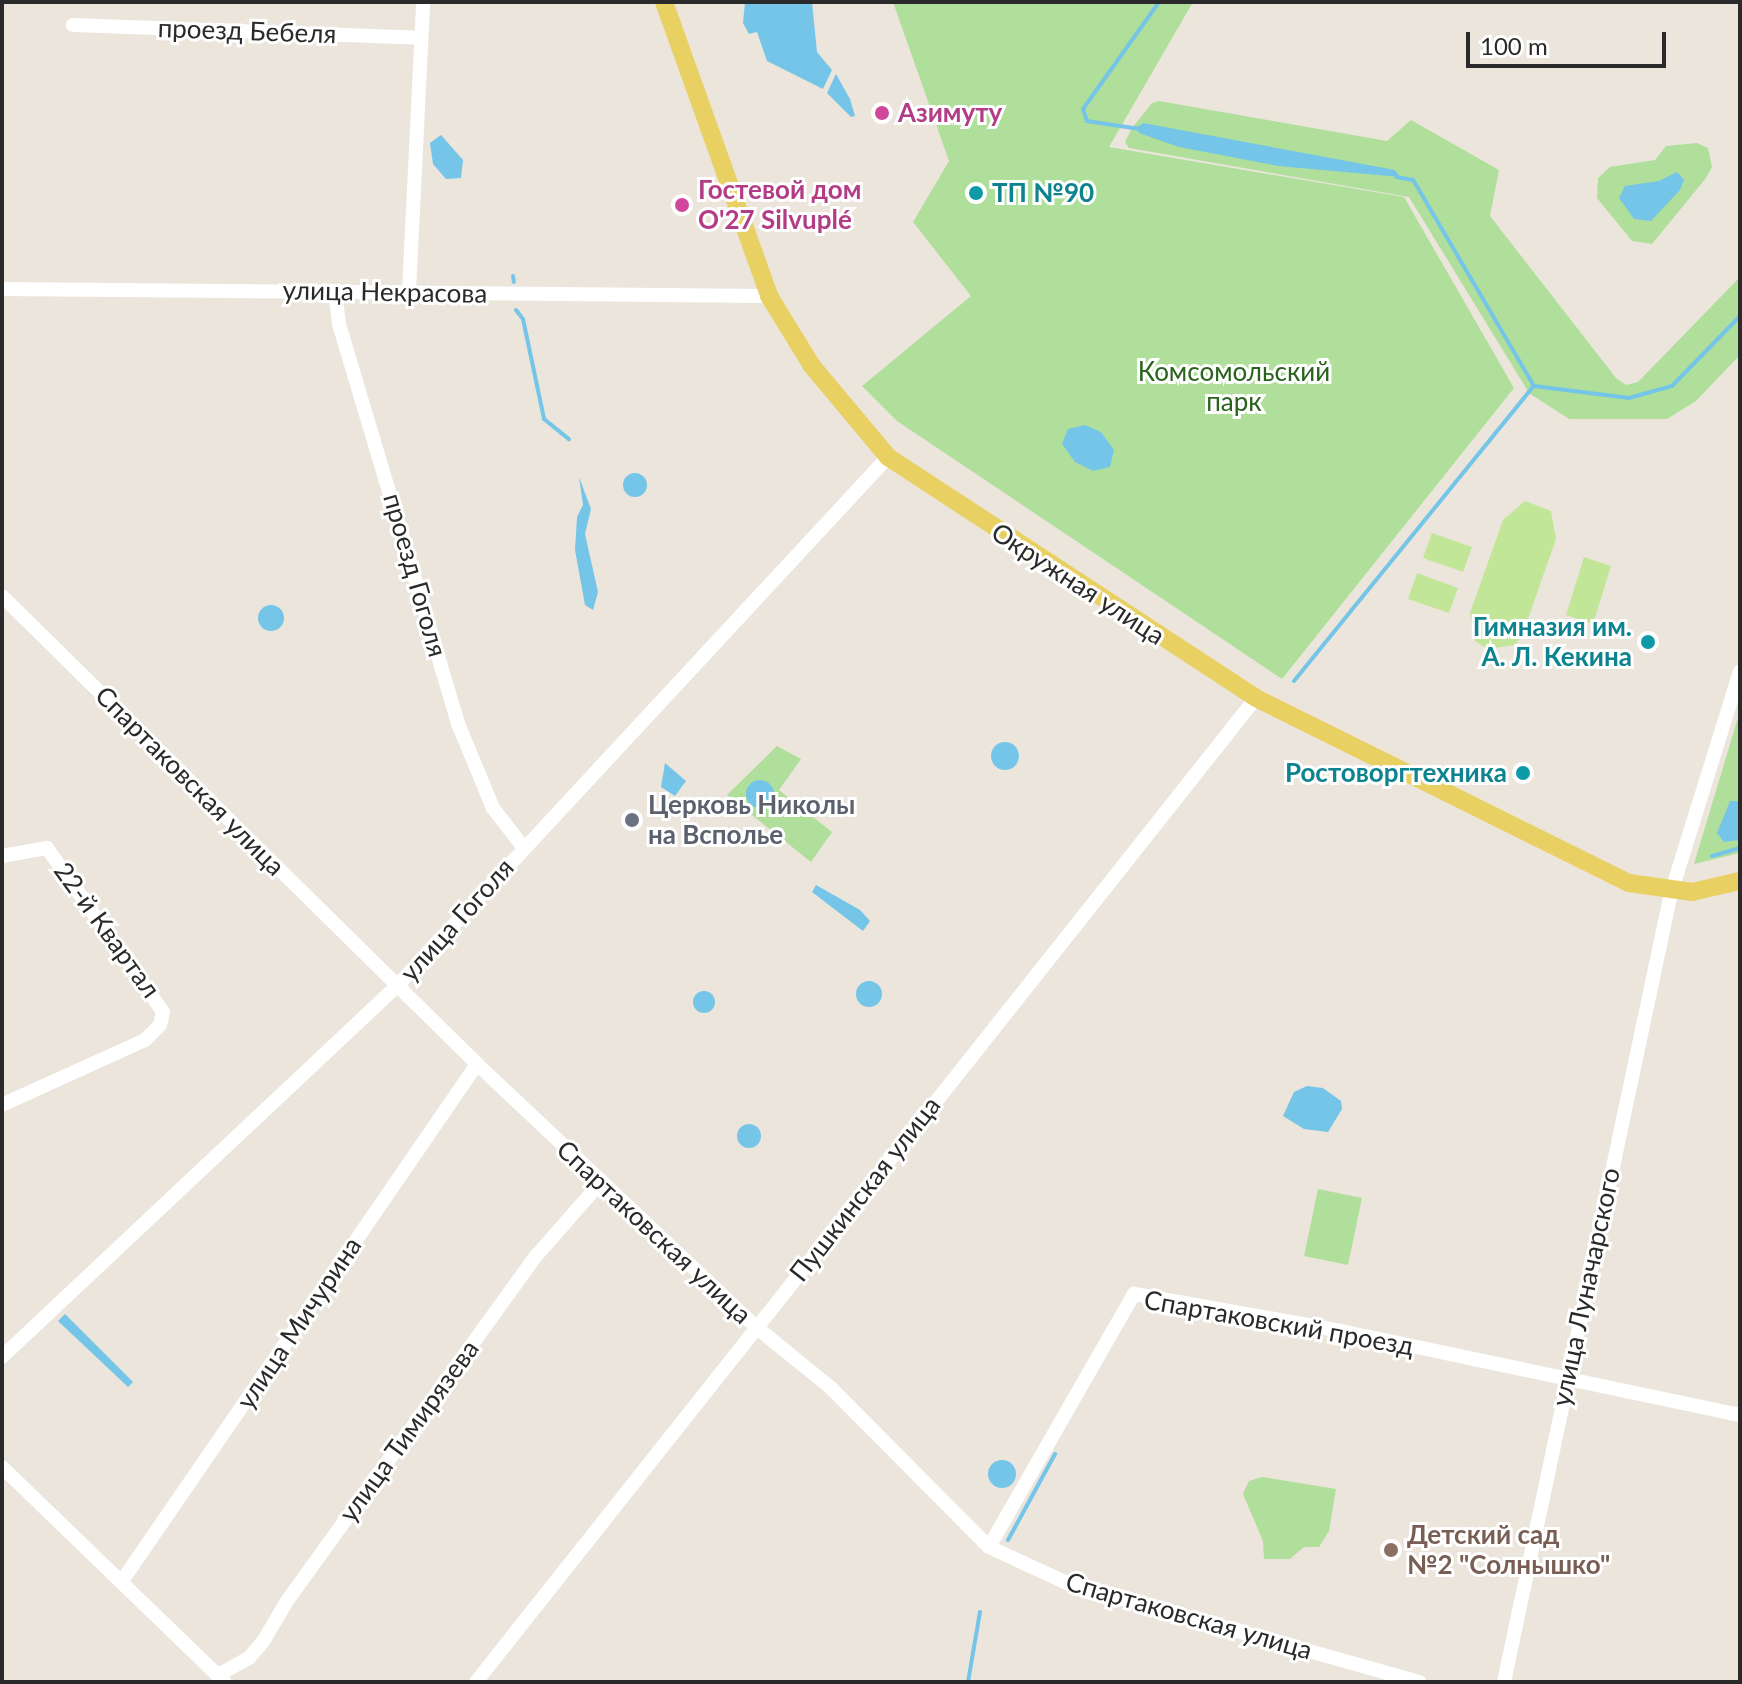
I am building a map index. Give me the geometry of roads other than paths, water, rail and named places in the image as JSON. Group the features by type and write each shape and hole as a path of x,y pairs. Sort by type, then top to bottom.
{"main road":[{"name":"Окружная улица","path":"664,2 769,296 812,366 888,457 1256,698 1607,872 1671,893 1740,881"}],"street":[{"path":"409,292 423,2"},
{"name":"проезд Бебеля","path":"73,25 421,38"},
{"name":"улица Некрасова","path":"2,289 769,296"},
{"name":"проезд Гоголя","path":"335,291 339,324 459,726 493,808 523,847"},
{"name":"улица Гоголя","path":"2,1357 397,986 888,457"},
{"name":"Спартаковская улица","path":"2,596 600,1183 756,1327 831,1388 989,1547 1067,1583 1419,1682"},
{"name":"улица Луначарского","path":"1504,1682 1671,893 1740,672"},
{"name":"Пушкинская улица","path":"476,1682 1256,698"},
{"name":"22-й Квартал","path":"2,856 47,848 163,1012 160,1025 145,1040 2,1105"},
{"name":"улица Мичурина","path":"122,1581 477,1064"},
{"name":"улица Тимирязева","path":"221,1678 249,1658 264,1640 287,1601 537,1255 600,1183"},
{"name":"Спартаковский проезд","path":"989,1547 1134,1294 1341,1331 1566,1381"},
{"path":"1566,1381 1740,1415"},
{"path":"2,1467 221,1678"}],"water":[{"path":"745,2 812,2 817,52 832,70 823,89 767,61 757,32 749,34 743,23"},
{"path":"836,74 850,99 855,116 851,117 827,93"},
{"path":"1143,123 1395,170 1400,177 1278,166 1179,147 1139,133 1136,128"},
{"path":"441,135 463,160 461,178 446,179 433,164 430,143"},
{"path":"1677,172 1684,180 1680,190 1651,221 1634,219 1619,198 1625,186 1659,181"},
{"path":"1085,425 1101,432 1114,450 1110,467 1093,471 1075,462 1062,444 1068,429"},
{"path":"635,473 644,476 647,485 644,494 635,497 626,494 623,485 626,476"},
{"path":"579,477 591,509 585,534 598,592 593,610 585,605 575,550 577,517 583,505"},
{"path":"271,605 280,609 284,618 280,627 271,631 262,627 258,618 262,609"},
{"path":"1005,742 1015,746 1019,756 1015,766 1005,770 995,766 991,756 995,746"},
{"path":"665,763 686,781 675,796 661,787"},
{"path":"760,780 770,784 774,794 770,804 760,808 750,804 746,794 750,784"},
{"path":"1730,801 1740,801 1740,840 1724,842 1717,833"},
{"path":"816,885 860,910 870,921 863,931 812,892"},
{"path":"869,981 878,985 882,994 878,1003 869,1007 860,1003 856,994 860,985"},
{"path":"700,991 708,991 715,1002 708,1013 700,1013 693,1006 693,998"},
{"path":"1307,1086 1323,1088 1341,1101 1342,1109 1328,1132 1304,1129 1283,1116 1294,1092"},
{"path":"749,1124 758,1127 761,1136 758,1145 749,1148 740,1145 737,1136 740,1127"},
{"path":"65,1314 133,1382 128,1387 58,1321"},
{"path":"1002,1460 1012,1464 1016,1474 1012,1484 1002,1488 992,1484 988,1474 992,1464"}],"waterway":[{"path":"1140,129 1087,121 1083,109 1159,2"},
{"path":"1294,681 1534,386 1413,180 1396,177"},
{"path":"513,276 514,282"},
{"path":"516,310 523,319 544,419 569,439"},
{"path":"1534,386 1629,398 1672,386 1740,316"},
{"path":"1712,856 1740,848"},
{"path":"1008,1540 1055,1454"},
{"path":"968,1682 980,1612"}],"place":[{"name":"Азимуту","path":"882,113"},
{"name":"ТП №90","path":"976,193"},
{"name":"Гостевой дом O'27 Silvuplé","path":"682,205"},
{"name":"Гимназия им. А. Л. Кекина","path":"1648,642"},
{"name":"Ростоворгтехника","path":"1523,773"},
{"name":"Церковь Николы на Всполье","path":"632,820"},
{"name":"Детский сад №2 \"Солнышко\"","path":"1391,1550"}],"park label":[{"name":"Комсомольский парк","path":"1234,387"}]}
